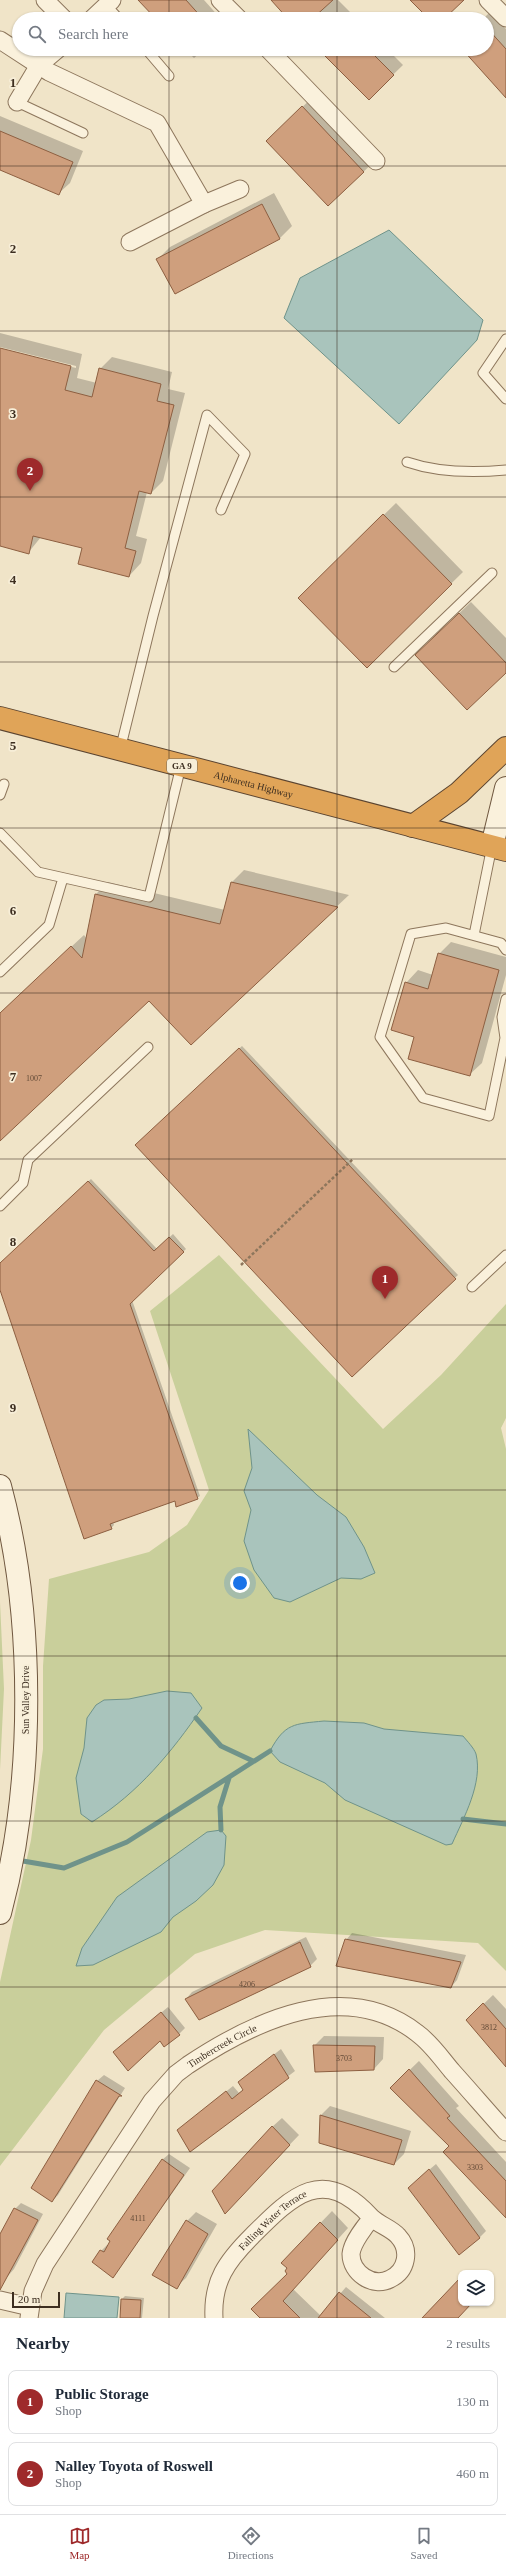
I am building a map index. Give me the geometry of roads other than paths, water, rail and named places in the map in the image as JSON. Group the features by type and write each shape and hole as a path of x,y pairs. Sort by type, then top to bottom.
{"highway":[{"name":"Alpharetta Highway","path":"0,718 499,848"},
{"path":"413,826 459,793 506,748"}],"street":[{"path":"45,0 57,12"},
{"path":"220,0 232,12"},
{"path":"488,0 506,18"},
{"path":"100,12 110,3"},
{"path":"0,40 12,48"},
{"path":"25,56 39,65 156,123 204,204"},
{"path":"17,102 39,65 50,56"},
{"path":"275,56 376,161"},
{"path":"130,242 204,204 240,189"},
{"path":"499,848 506,788"},
{"name":"Sun Valley Drive","path":"0,1486 20,1600 26,1706 20,1808 10,1873 0,1913"},
{"name":"Timbercreek Circle","path":"29,2312 39,2277 52,2252 164,2087 176,2074 200,2057 272,2019 293,2012 329,2007 369,2012 404,2024 431,2046 506,2132"},
{"name":"Falling Water Terrace","path":"214,2318 214,2304 218,2284 231,2258 291,2200 315,2190 330,2189 354,2199 372,2218"},
{"path":"0,2300 29,2312"}],"lane":[{"path":"110,3 115,12"},
{"path":"152,56 169,76"},
{"path":"17,102 82,133"},
{"path":"506,339 483,373 506,399"},
{"path":"120,750 153,616 207,415 245,454 221,510"},
{"path":"408,462 424,468 477,473 506,470"},
{"path":"394,667 492,572"},
{"path":"0,833 38,872 149,897 181,766"},
{"path":"0,795 4,784"},
{"path":"474,935 499,848"},
{"path":"0,972 49,925 63,878"},
{"path":"506,950 501,943 446,928 411,934 380,1038 423,1098 489,1116 505,1038 502,1017 506,999"},
{"path":"0,1206 23,1183 28,1160 148,1047"},
{"path":"472,1287 506,1255"}],"water":[{"path":"389,230 483,320 477,340 399,424 284,318 300,278"},
{"path":"248,1429 317,1495 346,1517 364,1547 375,1573 361,1579 341,1578 290,1602 274,1598 254,1570 244,1541 251,1510 244,1491 252,1468"},
{"path":"167,1691 191,1693 202,1708 178,1741 153,1771 125,1798 92,1822 81,1814 76,1778 84,1748 87,1718 96,1705 104,1700 129,1699"},
{"path":"324,1721 364,1723 384,1729 463,1736 476,1754 477,1776 475,1788 467,1811 452,1844 446,1845 345,1800 325,1783 280,1762 270,1751 281,1735 291,1727 298,1724"},
{"path":"221,1830 226,1836 224,1865 213,1885 196,1901 173,1917 161,1932 93,1965 76,1966 82,1948 117,1897 207,1832"},
{"path":"66,2293 119,2297 117,2318 64,2318"}],"waterway":[{"path":"196,1718 221,1746 253,1761"},
{"path":"17,1860 64,1868 127,1842 270,1751"},
{"path":"221,1830 220,1807 229,1778"},
{"path":"463,1819 506,1824"}],"place":[{"name":"Nalley Toyota of Roswell","path":"30,491"},
{"name":"Public Storage","path":"385,1299"}]}
